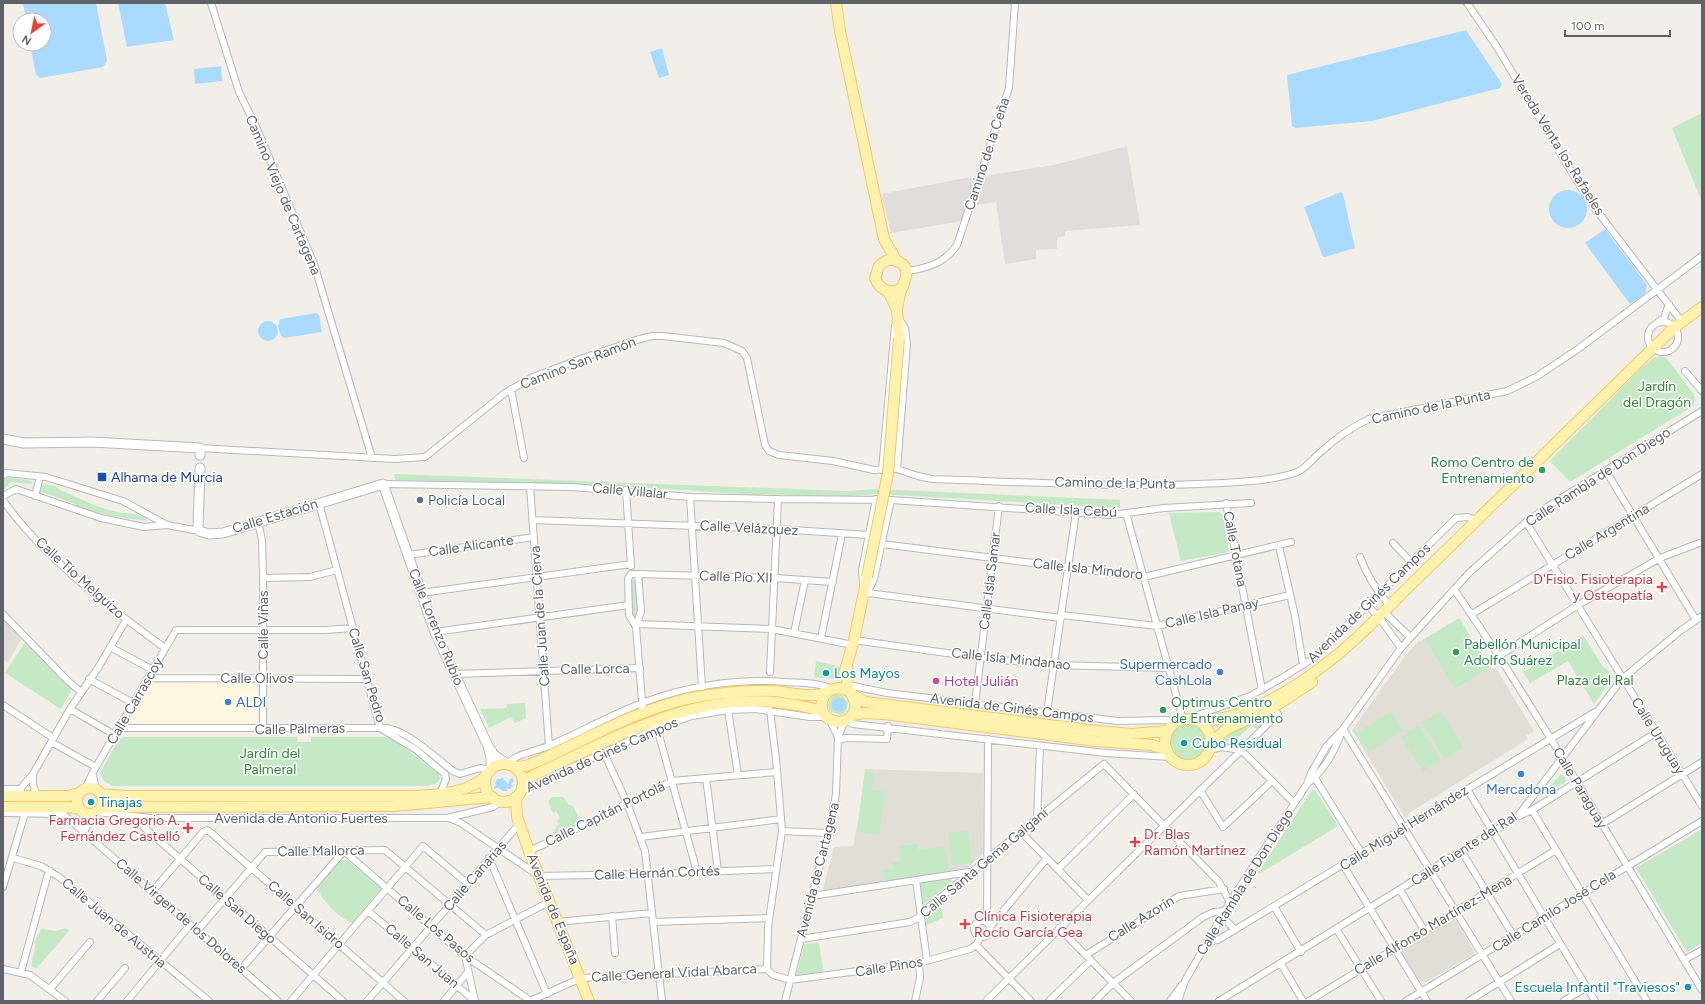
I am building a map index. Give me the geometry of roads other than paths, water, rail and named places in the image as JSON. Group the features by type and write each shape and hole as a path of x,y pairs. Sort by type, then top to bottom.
{"main road":[{"path":"836,3 840,31 884,239 882,263"},
{"path":"884,239 896,260"},
{"path":"847,668 850,691 856,705 848,719 837,722 826,716 822,702 843,676 847,668 865,594 867,577 888,473 899,338 897,313 902,287 907,277 907,271 901,262 896,260 886,260 876,269 875,278 880,287 888,291 898,290 902,287"},
{"path":"888,291 897,313"},
{"name":"Avenida de Ginés Campos","path":"1210,747 1226,730 1274,707 1300,691 1329,668 1383,611 1653,348 1702,307"},
{"path":"3,439 24,443 100,443 200,452"},
{"path":"199,531 200,468"},
{"name":"Calle Estación","path":"199,531 209,534 223,533 383,484"},
{"name":"Calle Lorenzo Rubio","path":"383,484 435,632 488,746 491,757 489,772"},
{"name":"Avenida de Ginés Campos","path":"1188,721 1220,719 1253,707 1295,686 1316,671 1367,627"},
{"path":"831,690 843,688 850,691"},
{"name":"Avenida de Ginés Campos","path":"510,765 520,767 529,765 643,708 730,692 776,692 809,696 831,690"},
{"name":"Avenida de Ginés Campos","path":"850,691 865,702 1098,731 1131,734 1168,731"},
{"name":"Avenida de Ginés Campos","path":"520,792 529,778 536,774 638,727 690,710 751,700 798,705 812,708 826,716"},
{"name":"Avenida de Ginés Campos","path":"848,719 864,713 884,714 1096,741 1152,745 1169,754"},
{"path":"1188,721 1206,728 1210,747 1203,760 1192,765 1179,763 1169,754 1166,738 1168,731 1188,721"},
{"path":"488,746 494,755 510,765 521,775 519,820"},
{"path":"510,765 501,764 489,772 486,790 492,797 506,803 519,820"},
{"name":"Avenida de Antonio Fuertes","path":"83,791 120,796 418,796 440,794 471,788 489,772"},
{"path":"3,796 17,793 37,796 68,796 83,791"},
{"path":"83,791 77,799 91,811 102,801 98,792"},
{"path":"502,801 511,800 520,792"},
{"name":"Avenida de Antonio Fuertes","path":"3,807 67,807 91,811 394,806 492,797"},
{"name":"Avenida de España","path":"519,820 538,876 581,978 589,1001"}],"street":[{"name":"Camino Viejo de Cartagena","path":"211,3 230,70 238,92 257,129 314,264 372,458"},
{"name":"Camino de la Ceña","path":"907,271 922,269 942,261 951,254 957,245 1009,88 1015,3"},
{"name":"Vereda Venta los Rafaeles","path":"1467,3 1523,88 1582,188 1669,304 1679,325"},
{"name":"Camino de la Punta","path":"897,469 932,479 1132,484 1224,483 1289,474 1306,467 1332,442 1353,427 1369,419 1506,391 1536,377 1578,349 1702,256"},
{"path":"1658,322 1667,322 1679,325 1678,342 1672,350 1662,352 1653,348 1648,340 1648,335 1653,325 1664,318 1669,304"},
{"path":"897,313 905,328 907,344 897,469"},
{"path":"882,470 894,330 897,313"},
{"name":"Camino San Ramón","path":"200,452 395,460 425,457 511,388 583,358 652,336 724,343 742,350 747,358 762,433 769,451 779,455 882,470 897,469"},
{"path":"1685,371 1702,391"},
{"path":"511,388 524,458"},
{"name":"Calle Rambla de Don Diego","path":"1185,981 1236,892 1307,784 1311,773 1326,746 1343,729 1410,637 1454,589 1526,522 1702,411"},
{"path":"1606,471 1633,516 1699,618"},
{"name":"Calle Estación","path":"3,475 6,473 40,477 123,501 167,525"},
{"name":"Calle Argentina","path":"1472,614 1702,474"},
{"path":"35,496 40,477"},
{"name":"Calle Villalar","path":"383,484 530,486 626,490 690,497 891,500"},
{"name":"Calle Juan de la Cierva","path":"530,486 549,746"},
{"name":"Calle Estación","path":"3,496 16,489 107,519 144,527 167,525 199,531"},
{"path":"626,490 631,564 631,574 628,580 629,615 636,626"},
{"path":"690,497 693,525 697,626 702,687"},
{"path":"770,672 778,499"},
{"path":"865,594 862,580 862,570 876,499"},
{"name":"Calle Tío Melguizo","path":"3,500 12,513 63,565 126,620 165,648"},
{"path":"865,594 874,579 891,500"},
{"name":"Calle Isla Cebú","path":"891,500 1111,514 1226,503 1251,503"},
{"name":"Calle San Pedro","path":"319,503 380,728 387,726 402,733 453,771 460,774 480,768 489,772"},
{"name":"Calle Totana","path":"1226,503 1262,690"},
{"name":"Calle Isla Samar","path":"975,704 982,658 999,506"},
{"path":"1047,712 1076,512"},
{"path":"1126,513 1168,668 1188,721"},
{"name":"Avenida de Ginés Campos","path":"850,691 1118,721 1188,721 1198,715 1222,707 1262,690 1303,665 1327,646 1456,518 1468,517 1477,521"},
{"path":"532,520 629,523"},
{"name":"Calle Viñas","path":"258,522 262,540 263,578 263,729"},
{"name":"Calle Uruguay","path":"1526,522 1622,680 1658,732 1702,806"},
{"name":"Calle Velázquez","path":"629,523 777,529 869,536"},
{"path":"822,638 842,534"},
{"name":"Calle Alicante","path":"408,555 534,537"},
{"name":"Calle Isla Mindoro","path":"882,544 1144,577 1291,542"},
{"path":"1499,656 1578,606 1660,558 1702,542"},
{"path":"1393,543 1411,562"},
{"path":"1279,546 1303,665"},
{"path":"1360,557 1366,573 1379,593 1383,611 1401,648"},
{"path":"421,593 631,564"},
{"path":"263,578 310,577 337,570"},
{"name":"Calle Pío XII","path":"631,574 775,578 833,582"},
{"path":"638,574 641,611 636,626 643,708"},
{"path":"794,633 805,580"},
{"name":"Calle Paraguay","path":"1454,589 1472,614 1551,739 1702,990"},
{"name":"Calle Isla Panay","path":"865,594 1157,626 1290,595"},
{"path":"435,632 629,605"},
{"path":"1367,605 1383,611 1410,637"},
{"path":"3,614 69,682 80,691"},
{"name":"Calle Fuente del Ral","path":"1219,1001 1337,930 1518,816 1622,680 1680,631 1699,618"},
{"path":"3,789 17,793 34,774 80,691 110,647 126,620"},
{"name":"Calle Isla Mindanao","path":"636,626 697,626 772,629 853,643 982,658 1054,665 1168,668"},
{"path":"263,630 325,630 353,628"},
{"name":"Calle Carrascoy","path":"83,791 176,630 263,630"},
{"path":"110,647 152,670"},
{"name":"Calle Lorca","path":"454,674 640,668"},
{"name":"Calle Olivos","path":"148,678 367,678"},
{"path":"89,679 133,704"},
{"name":"Avenida de Ginés Campos","path":"510,765 516,758 643,708 677,692 702,687 770,680 818,684 831,690"},
{"path":"3,705 94,770 98,792"},
{"path":"70,708 115,735"},
{"name":"Avenida de Ginés Campos","path":"520,792 656,728 692,716 728,710 756,709 810,717 826,716"},
{"path":"728,710 738,775"},
{"path":"770,710 782,831 769,918 766,969 773,975 790,980"},
{"name":"Calle Miguel Hernández","path":"1208,941 1218,940 1598,710"},
{"path":"986,1001 1278,714"},
{"name":"Avenida de Cartagena","path":"826,716 838,738"},
{"path":"848,719 853,724 888,726 1040,746 1106,753 1169,754"},
{"name":"Avenida de Cartagena","path":"785,1001 828,833 836,794 838,738 848,719"},
{"path":"838,738 887,739 888,726"},
{"name":"Calle Palmeras","path":"119,728 380,728"},
{"path":"380,728 415,749 445,774 446,780 440,794"},
{"path":"656,728 697,872"},
{"path":"1343,729 1511,1001"},
{"name":"Calle Rambla de Don Diego","path":"1307,784 1315,778 1333,756 1343,729"},
{"path":"1518,816 1532,810 1658,732"},
{"path":"988,739 988,935 981,937 976,945 1031,1001"},
{"path":"1037,819 1040,746"},
{"path":"1210,747 1229,747 1241,750 1294,804"},
{"path":"604,753 627,803 645,851 646,874 662,1001"},
{"path":"1106,753 1104,764 1165,824 1219,882 1230,902"},
{"path":"1602,824 1702,762"},
{"name":"Calle Santa Gema Galgani","path":"801,939 910,922 920,917 924,910 1104,764"},
{"name":"Calle Capitán Portolá","path":"529,851 672,781 777,772"},
{"path":"34,774 33,785 37,796"},
{"path":"706,778 718,871"},
{"path":"1315,778 1362,854"},
{"path":"1200,790 1223,827 1272,781"},
{"path":"1467,789 1595,1001"},
{"path":"1058,869 1134,794"},
{"name":"Avenida de Antonio Fuertes","path":"91,811 131,816 208,818 447,818 493,806 502,801"},
{"path":"1532,810 1647,1001"},
{"path":"84,832 91,811"},
{"path":"84,832 91,811"},
{"path":"3,813 26,813 3,887"},
{"name":"Calle Virgen de los Dolores","path":"26,813 63,814 278,1001"},
{"name":"Calle San Diego","path":"131,816 343,1001"},
{"path":"447,818 461,823 538,876"},
{"path":"641,837 686,830 781,819"},
{"name":"Calle Canarias","path":"368,1001 468,884 519,820"},
{"name":"Calle Camilo José Cela","path":"1406,1001 1702,821"},
{"name":"Calle San Isidro","path":"180,860 207,830 404,1001"},
{"path":"782,831 828,833"},
{"path":"1021,832 1088,900"},
{"path":"291,1001 423,846 468,884"},
{"name":"Calle Mallorca","path":"197,931 265,852 385,850 405,867"},
{"name":"Calle Alfonso Martínez-Mena","path":"1309,1001 1556,850"},
{"path":"241,969 344,851"},
{"name":"Calle Los Pasos","path":"344,851 466,956 531,1001"},
{"path":"1462,852 1513,935"},
{"name":"Calle Juan de Austria","path":"12,858 50,870 209,1001"},
{"path":"489,858 547,994"},
{"path":"988,925 1047,858"},
{"path":"152,892 180,860"},
{"path":"1343,865 1369,909 1428,1001"},
{"path":"405,867 486,935"},
{"name":"Calle Hernán Cortés","path":"538,876 776,869"},
{"path":"21,972 50,870"},
{"path":"812,896 970,872"},
{"path":"916,880 927,961"},
{"path":"1219,882 1236,892"},
{"name":"Calle Azorín","path":"1086,954 1179,896 1224,889"},
{"path":"1400,890 1424,930"},
{"path":"466,956 486,935 549,902"},
{"path":"1274,906 1301,952"},
{"name":"Calle San Juan","path":"368,911 475,1001"},
{"path":"1095,1001 1113,983 1203,917 1214,912 1223,914 1234,930"},
{"path":"558,922 652,913"},
{"path":"612,916 615,953"},
{"path":"653,922 769,918"},
{"path":"981,937 976,935 974,928 979,922 988,925"},
{"path":"127,1001 190,924"},
{"path":"1059,928 1131,1001"},
{"path":"1337,930 1381,1001"},
{"path":"50,989 90,942"},
{"path":"1470,1001 1560,944"},
{"name":"Calle Pinos","path":"790,980 919,963 962,952 976,945"},
{"path":"1684,960 1702,950"},
{"name":"Calle San Juan","path":"466,956 475,1001"},
{"path":"1049,1001 1091,960"},
{"path":"915,1001 920,978 919,963"},
{"path":"1280,964 1303,1001"},
{"path":"97,1001 125,968"},
{"path":"3,969 30,975 65,1001"},
{"name":"Calle General Vidal Abarca","path":"581,978 658,973 766,969"},
{"path":"444,1001 468,972"},
{"path":"531,1001 581,978"},
{"path":"1170,1001 1185,981"},
{"path":"1178,1001 1185,981"},
{"path":"1564,1001 1587,987"}],"water":[{"path":"23,3 96,3 107,61 103,67 40,78 36,74 32,52 52,52 52,12 25,12"},
{"path":"118,3 165,3 174,40 127,47"},
{"path":"1466,30 1502,84 1500,88 1372,121 1295,128 1292,126 1287,75"},
{"path":"662,48 669,75 659,78 650,52"},
{"path":"221,66 222,81 195,84 194,69"},
{"path":"1564,190 1572,190 1579,193 1584,198 1587,209 1584,220 1579,225 1572,228 1564,228 1557,225 1552,220 1549,213 1549,205 1552,198 1557,193"},
{"path":"1341,192 1343,194 1355,248 1323,257 1304,207"},
{"path":"1605,229 1647,285 1645,295 1630,304 1585,243"},
{"path":"317,313 319,315 322,332 284,338 281,336 278,326 280,319"},
{"path":"268,321 275,324 278,331 275,338 268,341 261,338 258,331 261,324"},
{"path":"836,698 842,698 846,702 846,708 842,712 836,712 832,708 832,702"},
{"path":"502,777 508,784 510,779 513,778 514,781 511,784 513,786 510,789 507,789 507,791 503,791 498,788 494,789 497,779 501,779"}],"place":[{"name":"Romo Centro de Entrenamiento","path":"1542,470"},
{"name":"Alhama de Murcia","path":"102,477"},
{"name":"Policía Local","path":"420,500"},
{"name":"D'Fisio. Fisioterapia y Osteopatía","path":"1662,587"},
{"name":"Pabellón Municipal Adolfo Suárez","path":"1456,652"},
{"name":"Supermercado CashLola","path":"1220,672"},
{"name":"Los Mayos","path":"826,673"},
{"name":"Hotel Julián","path":"936,681"},
{"name":"ALDI","path":"228,702"},
{"name":"Optimus Centro de Entrenamiento","path":"1163,710"},
{"name":"Cubo Residual","path":"1184,743"},
{"name":"Mercadona","path":"1521,774"},
{"name":"Tinajas","path":"91,802"},
{"name":"Farmacia Gregorio A. Fernández Castelló","path":"188,828"},
{"name":"Dr. Blas Ramón Martínez","path":"1135,842"},
{"name":"Clínica Fisioterapia Rocío García Gea","path":"965,924"},
{"name":"Escuela Infantil \"Traviesos\"","path":"1688,987"}],"park label":[{"name":"Jardín del Dragón","path":"1657,394"},
{"name":"Plaza del Ral","path":"1595,680"},
{"name":"Jardín del Palmeral","path":"270,762"}]}
